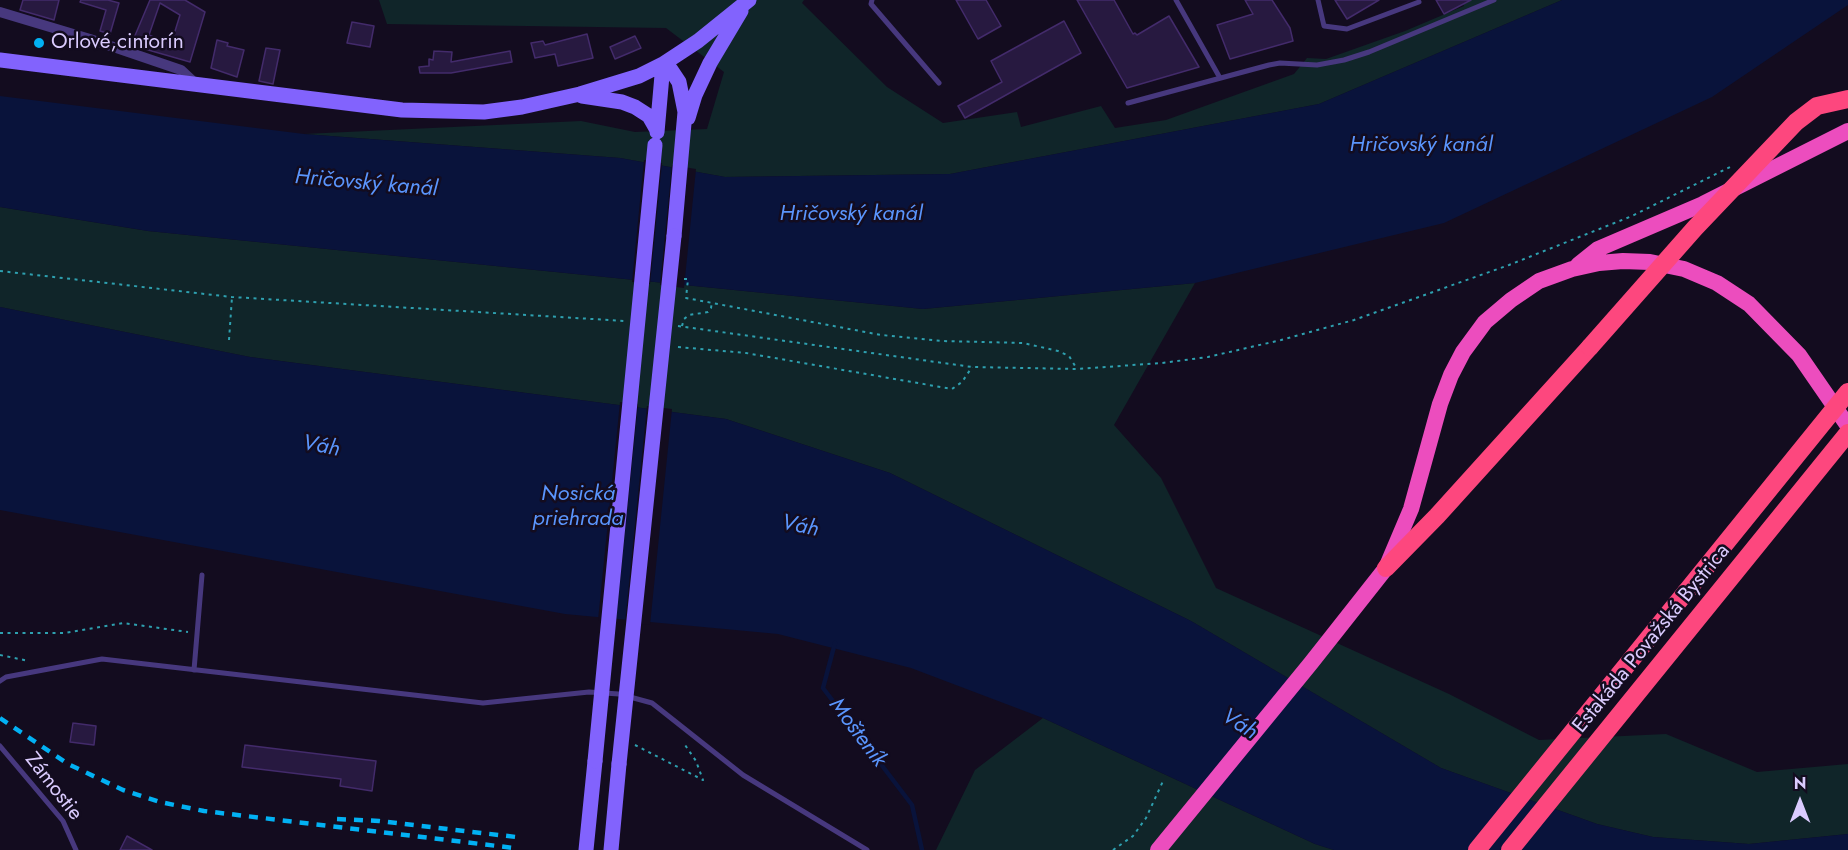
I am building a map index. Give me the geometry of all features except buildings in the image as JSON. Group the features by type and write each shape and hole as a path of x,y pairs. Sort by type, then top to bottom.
{"highway":[{"path":"1158,850 1386,568 1437,516 1761,156 1796,122 1817,106 1848,99"},
{"path":"1572,269 1598,249 1703,204 1848,131"},
{"path":"1386,568 1411,509 1440,404 1463,352 1485,322 1511,300 1539,281 1572,269 1599,263 1650,262 1684,269 1717,283 1749,304 1792,346 1821,383 1848,426"},
{"name":"Estakáda Považská Bystrica","path":"1477,850 1848,392"},
{"name":"Estakáda Považská Bystrica","path":"1510,850 1848,433"}],"main road":[{"path":"0,60 198,86 433,112 484,112 522,107 628,80 663,64 698,41 748,2"},
{"path":"684,131 695,95 707,69 748,2"},
{"path":"611,850 683,148 683,97 679,82 671,70 663,64"},
{"path":"586,850 663,64"},
{"path":"575,95 629,104 646,114 656,137"}],"street":[{"path":"0,12 181,70 198,86"}],"lane":[{"path":"872,0 871,4 939,83"},
{"path":"1176,0 1220,78"},
{"path":"1318,0 1324,26 1347,29 1419,2"},
{"path":"1128,103 1280,63 1317,65 1344,60 1369,52 1494,0"},
{"path":"194,670 202,575"},
{"path":"0,681 6,677 102,659 483,703 590,692 619,694 652,703 742,775 867,850"},
{"name":"Zámostie","path":"0,746 63,821 76,850"}],"path":[{"path":"670,326 972,367 1077,369 1208,357 1354,320 1509,266 1632,216 1739,162"},
{"path":"0,271 232,297 586,317 634,322"},
{"path":"682,279 688,279 686,298 881,334 942,341 1023,343 1064,353 1069,356 1077,369"},
{"path":"229,340 232,297"},
{"path":"682,327 684,318 708,312 712,302"},
{"path":"675,347 746,353 952,390 962,382 972,367"},
{"path":"0,633 65,633 123,623 197,633"},
{"path":"0,655 58,668"},
{"path":"634,745 703,780 696,761 680,737 679,725"},
{"path":"1113,850 1133,836 1146,818 1164,779"}],"green space":[{"path":"379,0 804,0 802,3 887,87 943,123 1017,112 1021,127 1101,106 1115,128 1166,120 1294,74 1307,58 1326,59 1405,31 1464,6 1461,0 1562,0 1319,104 950,174 725,177 620,158 304,134 581,121 635,132 707,129 724,72 666,28 387,24"},
{"path":"0,207 148,231 923,309 1195,283 1114,425 1161,478 1216,588 1449,694 1539,740 1666,734 1757,772 1848,764 1848,834 1749,844 1653,837 1597,824 1441,768 1191,621 890,473 726,419 250,357 0,307"},
{"path":"1043,718 1315,844 1334,850 936,850 975,770"}],"water":[{"name":"Hričovský kanál","path":"1562,0 1848,0 1848,5 1712,97 1444,223 1195,283 923,309 148,231 0,207 0,96 304,134 620,158 725,177 950,174 1319,104"},
{"name":"Nosická priehrada","path":"0,307 250,357 726,419 890,473 1191,621 1441,768 1597,824 1653,837 1749,844 1848,834 1848,850 1334,850 1315,844 1043,718 911,668 778,634 565,614 0,510"}],"pier":[{"path":"644,160 662,163 650,284 632,282"},
{"path":"672,165 696,169 684,288 660,285"},
{"path":"620,402 638,404 616,622 598,620"},
{"path":"647,406 672,409 650,625 625,623"}],"waterway":[{"name":"Mošteník","path":"835,643 823,688 912,805 922,850"}],"railway":[{"path":"0,718 68,764 123,790 160,802 204,811 514,848"},
{"path":"337,819 379,821 516,837"}],"place":[{"name":"Orlové,cintorín","path":"39,43"}],"water label":[{"name":"Váh","path":"321,447"},
{"name":"Váh","path":"800,527"},
{"name":"Váh","path":"1239,725"}]}
